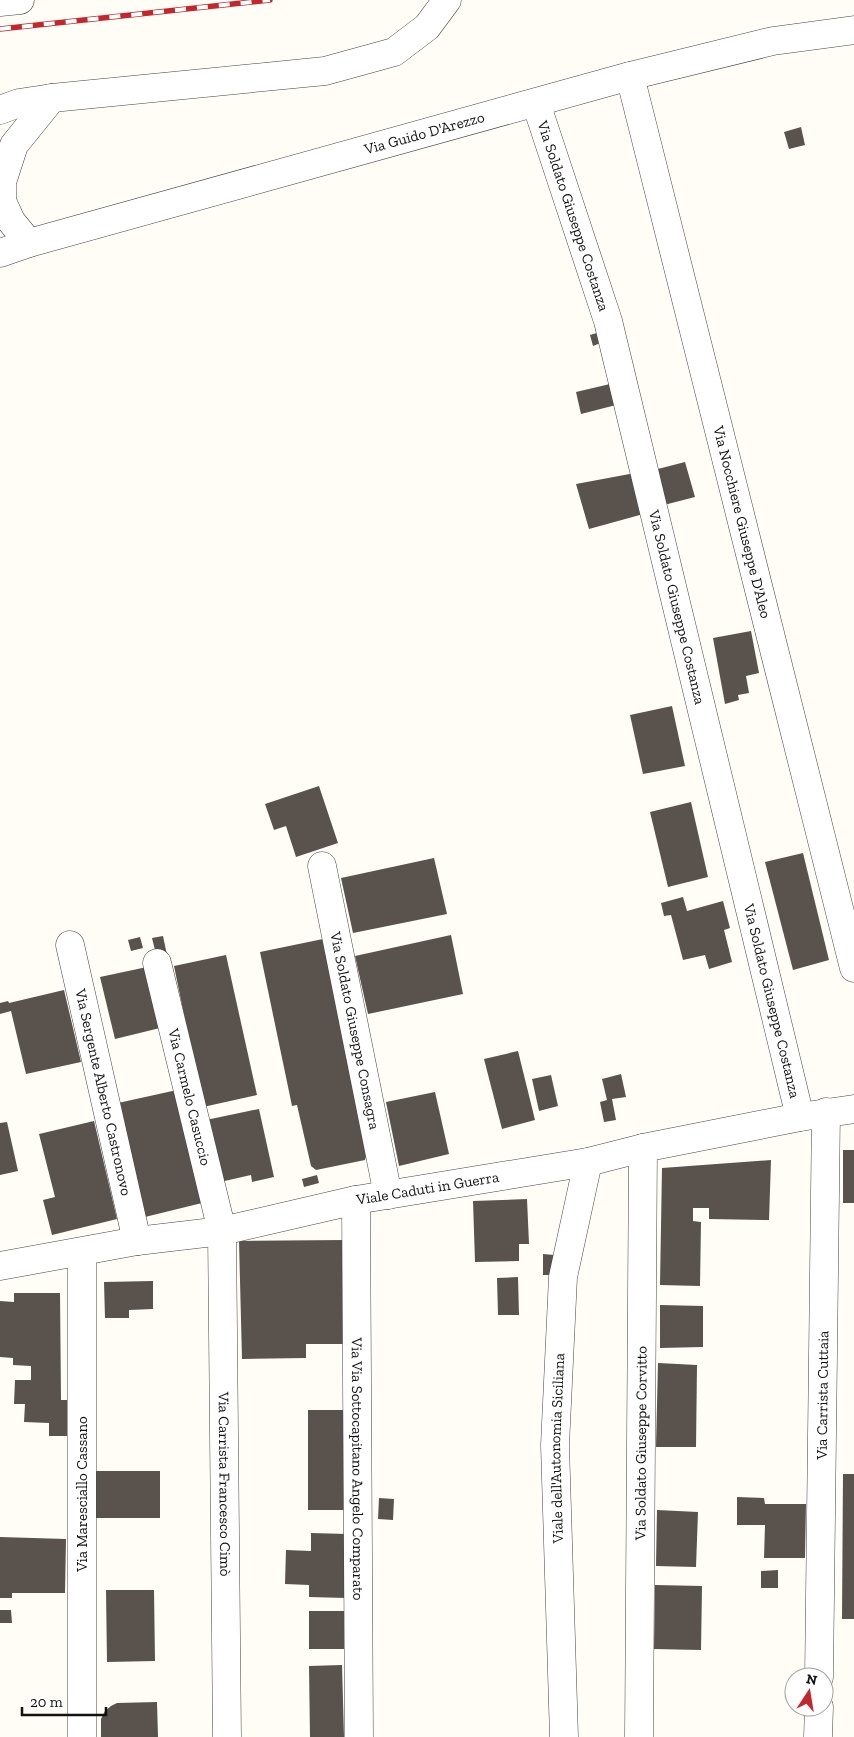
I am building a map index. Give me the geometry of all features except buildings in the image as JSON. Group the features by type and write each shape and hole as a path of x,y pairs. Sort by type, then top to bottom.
{"street":[{"path":"0,2 20,0"},
{"path":"0,110 19,103 52,98 324,71 394,52 427,27 447,0"},
{"name":"Via Guido D'Arezzo","path":"0,253 30,243 630,76 773,41 854,30"},
{"name":"Via Nocchiere Giuseppe D'Aleo","path":"630,76 854,968"},
{"path":"30,243 11,221 2,202 2,182 14,144 52,98"},
{"name":"Via Soldato Giuseppe Costanza","path":"536,103 608,321 800,1117"},
{"name":"Via Soldato Giuseppe Consagra","path":"322,866 388,1195"},
{"name":"Via Sergente Alberto Castronovo","path":"70,945 137,1241"},
{"name":"Via Carmelo Casuccio","path":"157,963 222,1231"},
{"name":"Viale Caduti in Guerra","path":"0,1266 137,1241 222,1231 356,1200 588,1162 643,1148 826,1112 854,1109"},
{"name":"Via Carrista Cuttaia","path":"819,1667 826,1112"},
{"name":"Via Soldato Giuseppe Corvitto","path":"639,1737 643,1148"},
{"name":"Viale dell'Autonomia Siciliana","path":"564,1737 554,1445 563,1277 588,1162"},
{"name":"Via Via Sottocapitano Angelo Comparato","path":"356,1200 359,1737"},
{"name":"Via Carrista Francesco Cimò","path":"222,1231 227,1737"},
{"name":"Via Maresciallo Cassano","path":"82,1252 82,1737"},
{"path":"818,1717 818,1737"}],"railway":[{"path":"0,29 270,0"}]}
